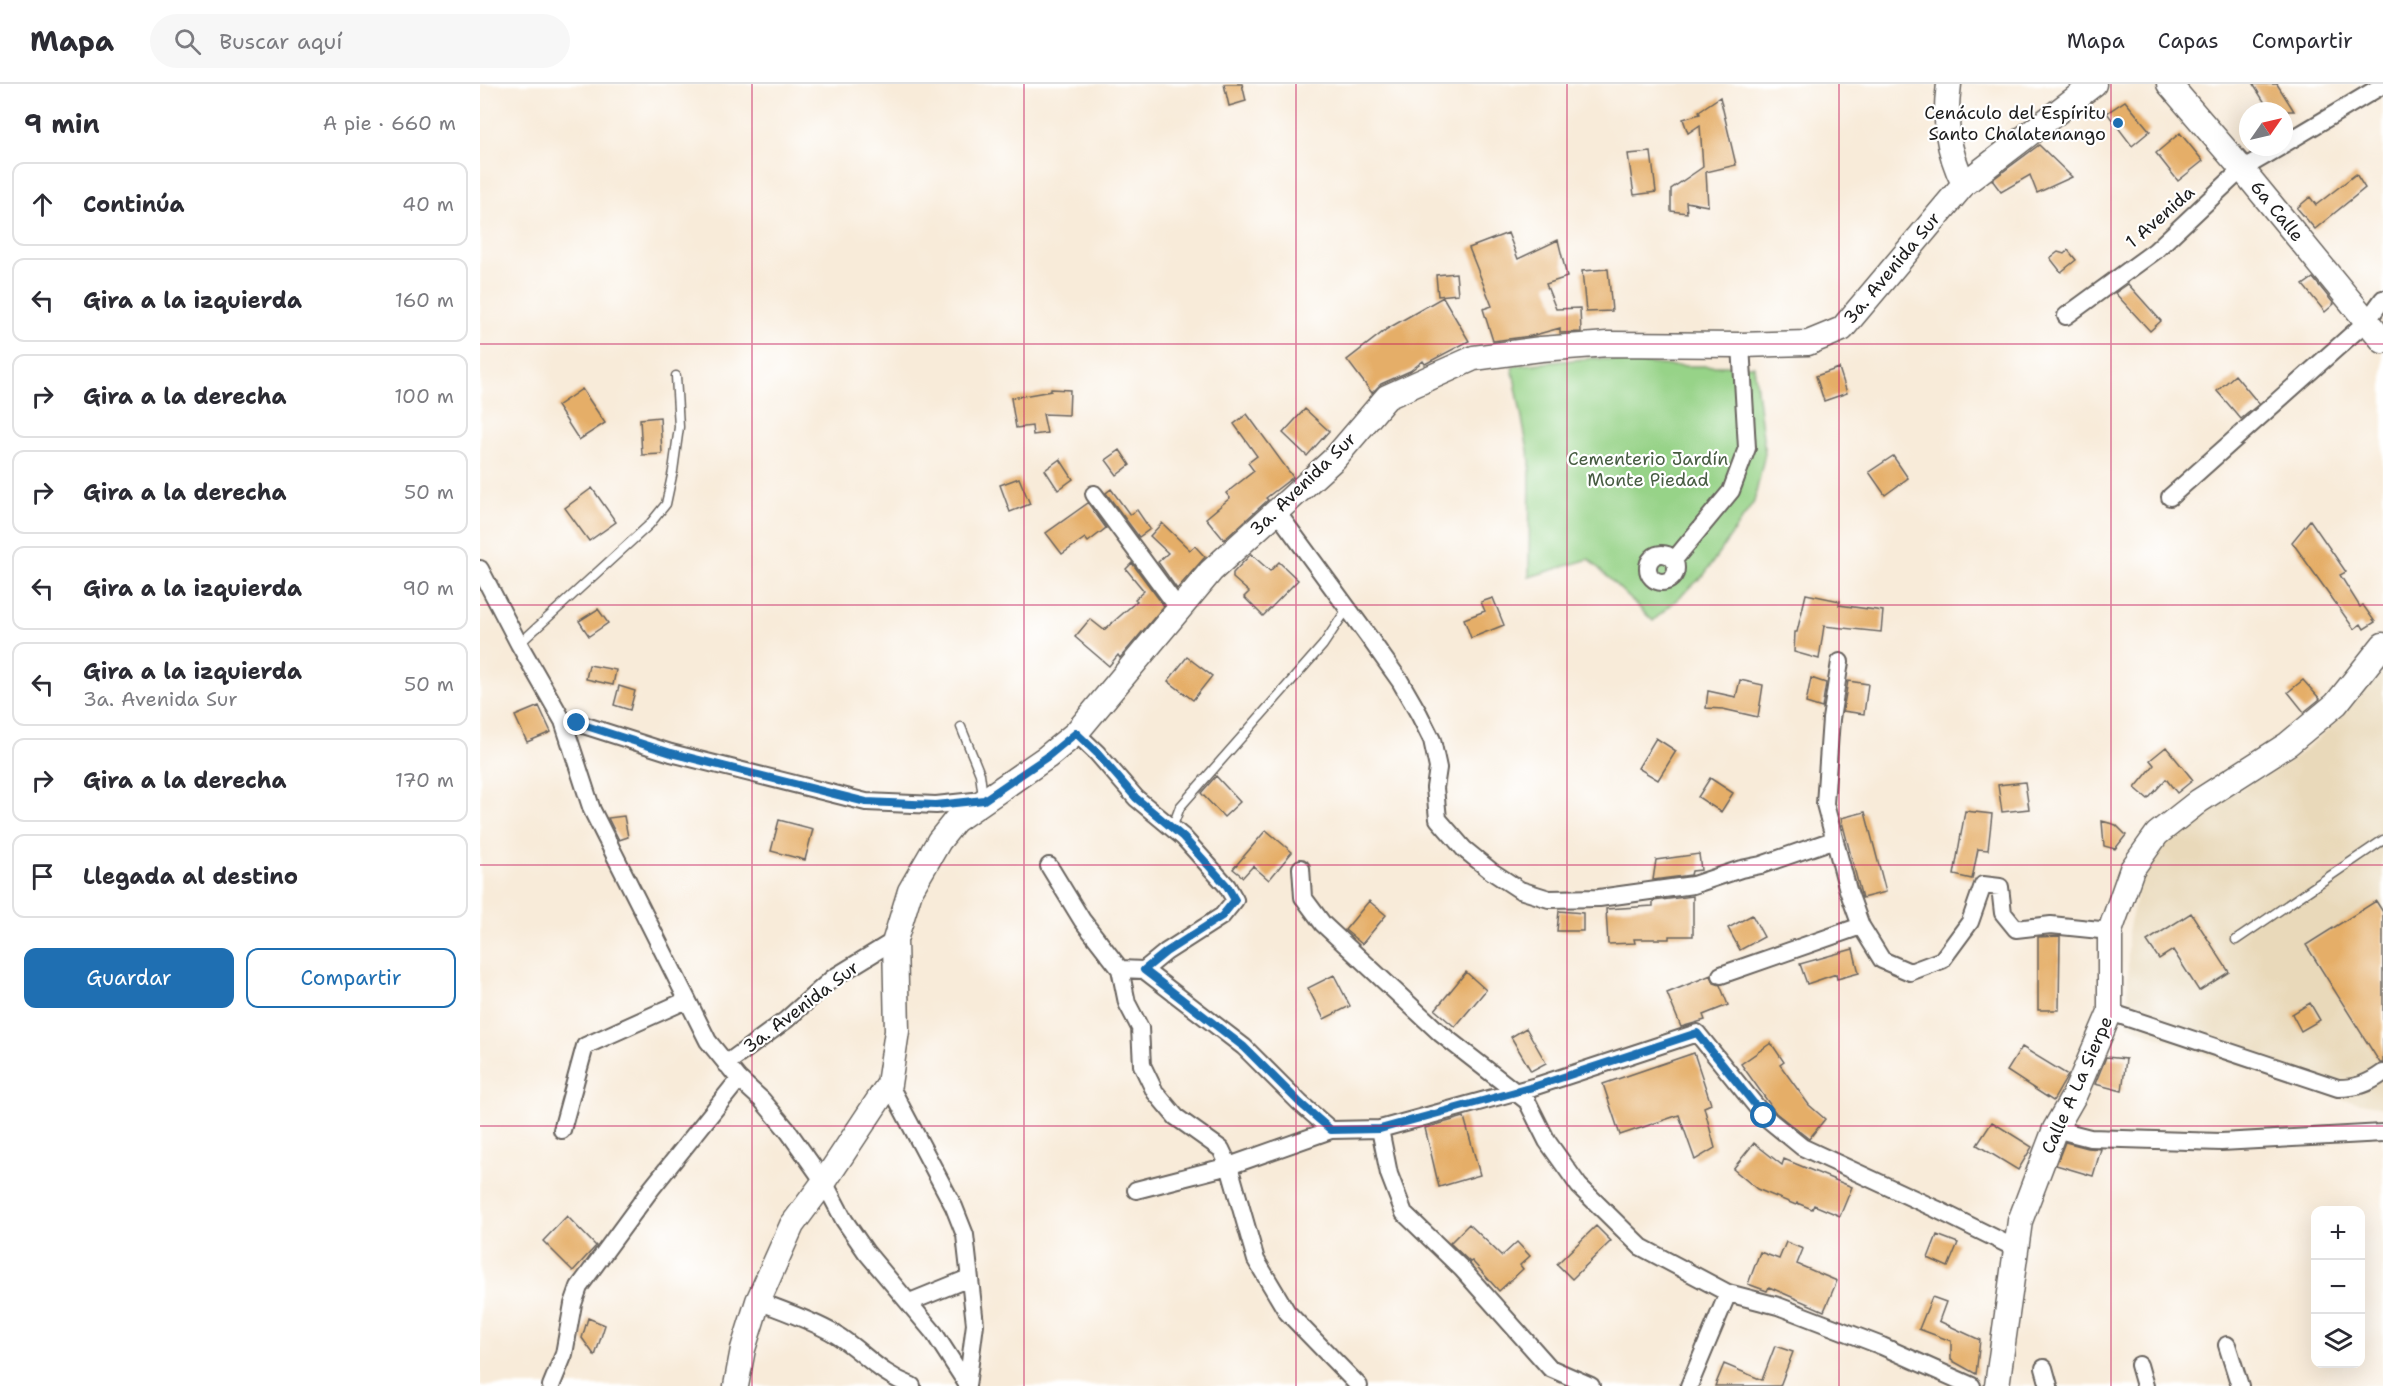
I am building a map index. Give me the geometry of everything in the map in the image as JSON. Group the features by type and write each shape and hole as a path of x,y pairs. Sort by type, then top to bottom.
{"street":[{"path":"1949,84 1945,116 1952,154 1964,184"},
{"name":"3a. Avenida Sur","path":"726,1064 786,1020 833,978 896,940 910,891 939,841 956,821 1047,757 1076,733 1210,571 1334,459 1387,397 1474,358 1540,349 1608,344 1808,343 1842,329 1964,184 2094,84"},
{"name":"6a Calle","path":"2169,84 2383,341"},
{"path":"2293,139 2383,85"},
{"name":"1 Avenida","path":"2066,316 2155,250 2242,169 2264,156"},
{"path":"2170,497 2367,321 2383,299"},
{"path":"1674,560 1731,491 1747,448 1741,345"},
{"path":"1094,494 1179,609"},
{"path":"1277,512 1400,681 1432,740 1438,768 1436,788 1438,819 1464,849 1491,871 1520,890 1549,899 1589,898 1693,885 1833,840"},
{"path":"480,569 563,721 591,810 708,1041 739,1079 762,1100 788,1131 824,1182 844,1220 866,1252 934,1333 967,1385"},
{"name":"Calle A La Sierpe","path":"1997,1386 2020,1221 2055,1129 2076,1094 2110,1012 2110,931 2132,869 2157,834 2199,801 2289,744 2336,704 2383,645"},
{"path":"1840,662 1831,720 1825,804 1833,840 1861,926 1882,960 1910,972 1942,960 1970,922 1983,885 2000,887 2004,914 2016,929 2051,925 2110,931"},
{"path":"563,721 577,723 671,753 866,802 936,805 984,800"},
{"path":"1076,733 1097,753 1136,798 1172,828 1227,886 1235,900 1222,916 1166,952 1144,970"},
{"path":"1049,866 1082,920 1120,969 1127,1003 1140,1028 1142,1065 1155,1092 1176,1117 1221,1149 1229,1166 1256,1260 1276,1295 1287,1312 1359,1386"},
{"path":"1301,868 1303,897 1323,924 1440,1033 1516,1090 1527,1101 1547,1141 1578,1186 1641,1247 1728,1293 1778,1306 1882,1346 1972,1386"},
{"path":"1721,975 1861,926"},
{"path":"736,1386 743,1349 758,1301 792,1225 824,1182 889,1084 897,1031 896,940"},
{"path":"1120,969 1144,970 1244,1047 1300,1103 1331,1130"},
{"path":"562,1130 585,1046 687,1000"},
{"path":"2110,1012 2338,1088 2356,1088 2383,1073"},
{"path":"1136,1190 1229,1166 1331,1130 1380,1129 1533,1087 1697,1033 1764,1116 1802,1147 2015,1248"},
{"path":"550,1386 564,1354 573,1304 579,1287 651,1189 739,1079"},
{"path":"889,1084 954,1207 965,1235 975,1324 967,1385"},
{"path":"1380,1129 1389,1174 1404,1214 1462,1269 1550,1368 1591,1386"},
{"path":"2055,1129 2090,1138 2210,1141 2383,1133"},
{"path":"910,1302 969,1278"},
{"path":"1689,1386 1728,1293"},
{"path":"758,1301 804,1318 837,1335 866,1360 896,1380 912,1386"},
{"path":"2227,1345 2240,1386"},
{"path":"2139,1365 2145,1386"},
{"path":"2044,1368 2049,1386"}],"lane":[{"path":"519,644 649,525 666,504 679,427 676,376"},
{"path":"1172,828 1180,807 1316,653 1347,609"},
{"path":"961,727 980,774 984,800"},
{"path":"2236,940 2383,840"}],"shaded area":[{"path":"2383,672 2383,1107 2345,1100 2187,1048 2128,1025 2128,931 2141,878 2162,841 2186,819 2291,761 2326,732"}],"green space":[{"name":"Cementerio Jardín Monte Piedad","path":"1594,358 1672,366 1754,366 1765,453 1754,502 1704,575 1653,621 1589,559 1529,577 1530,461 1512,366"}],"building":[{"path":"1224,84 1242,84 1246,101 1229,106"},
{"path":"2253,84 2277,84 2288,102 2264,102"},
{"path":"1720,97 1736,165 1706,172 1708,206 1686,202 1687,213 1671,211 1671,189 1703,167 1700,125 1688,133 1683,119 1700,114 1699,111"},
{"path":"2125,101 2150,131 2132,146 2107,113"},
{"path":"2180,133 2203,161 2178,181 2156,153"},
{"path":"2039,145 2072,177 2037,193 2030,175 2001,192 1992,180"},
{"path":"1651,152 1656,192 1634,195 1628,154"},
{"path":"2356,174 2365,188 2315,229 2297,208 2310,197 2316,205"},
{"path":"1508,233 1518,259 1558,240 1567,277 1546,284 1556,309 1580,308 1581,332 1560,333 1560,328 1531,336 1493,341 1483,309 1492,306 1469,248"},
{"path":"2068,250 2076,260 2061,272 2050,258 2058,252 2064,254"},
{"path":"1608,269 1612,311 1586,312 1582,271"},
{"path":"1456,273 1458,294 1438,296 1436,275"},
{"path":"2313,278 2334,304 2325,312 2303,285"},
{"path":"2128,284 2161,321 2150,331 2115,293"},
{"path":"1443,297 1469,341 1425,364 1423,361 1410,371 1381,384 1372,393 1347,360 1387,329"},
{"path":"1839,368 1847,393 1824,401 1816,376"},
{"path":"2235,375 2259,404 2241,419 2217,391"},
{"path":"582,389 605,423 579,440 557,406"},
{"path":"1051,389 1070,390 1069,415 1043,414 1047,433 1033,435 1032,426 1016,428 1011,398 1051,391"},
{"path":"1305,409 1329,431 1307,456 1283,433"},
{"path":"1247,414 1293,477 1266,498 1268,500 1224,540 1206,518 1230,498 1226,493 1254,471 1248,463 1257,456 1234,424"},
{"path":"660,417 662,454 642,455 640,419"},
{"path":"1120,450 1130,465 1117,475 1106,460"},
{"path":"1893,456 1908,478 1885,495 1869,472"},
{"path":"1060,459 1073,479 1058,490 1045,470"},
{"path":"1019,478 1030,504 1010,512 1000,485"},
{"path":"592,488 616,522 589,541 565,508"},
{"path":"1111,489 1130,515 1137,510 1150,529 1139,537 1106,493"},
{"path":"1088,503 1106,528 1088,542 1085,538 1062,554 1046,533"},
{"path":"2310,520 2346,572 2340,575 2360,607 2363,605 2375,622 2364,629 2361,624 2354,629 2292,542"},
{"path":"1162,523 1190,550 1195,546 1205,557 1177,589 1158,562 1168,553 1150,536"},
{"path":"1251,554 1270,571 1279,562 1298,580 1263,616 1244,597 1249,592 1233,578 1233,573"},
{"path":"1132,563 1164,606 1120,658 1118,655 1109,666 1075,637 1090,619 1104,630 1137,601 1135,599 1144,591 1126,569"},
{"path":"1806,594 1840,601 1839,605 1883,611 1881,632 1824,626 1819,659 1794,652 1795,632 1797,632"},
{"path":"1493,598 1504,625 1471,638 1464,619 1485,611 1481,602"},
{"path":"598,609 608,623 589,636 579,621"},
{"path":"1187,657 1212,676 1193,700 1168,681"},
{"path":"589,665 616,670 613,685 586,679"},
{"path":"1811,678 1826,683 1822,708 1806,703"},
{"path":"1740,680 1763,685 1758,717 1723,709 1706,708 1708,691 1736,697"},
{"path":"2303,680 2320,699 2304,712 2288,692"},
{"path":"1848,681 1868,684 1864,714 1843,711"},
{"path":"619,686 635,691 630,710 614,705"},
{"path":"539,706 551,732 527,742 515,716"},
{"path":"1656,738 1676,751 1658,780 1638,768"},
{"path":"2166,747 2193,780 2177,793 2166,779 2148,799 2135,788 2154,765 2150,760"},
{"path":"1216,776 1240,802 1224,817 1201,793"},
{"path":"1710,778 1733,793 1721,812 1698,797"},
{"path":"2025,782 2029,809 2002,812 1998,785"},
{"path":"1965,811 1992,814 1988,850 1978,849 1972,879 1954,875"},
{"path":"1865,812 1886,892 1862,898 1841,818"},
{"path":"624,816 628,837 619,840 608,818"},
{"path":"779,820 813,829 805,860 771,851"},
{"path":"2102,821 2116,825 2126,835 2115,849 2104,846"},
{"path":"1266,830 1292,852 1269,880 1253,866 1243,877 1233,869"},
{"path":"1699,854 1701,870 1692,871 1691,875 1653,880 1656,860"},
{"path":"1693,896 1693,936 1634,939 1635,943 1608,944 1606,909 1653,906 1653,901"},
{"path":"1369,901 1386,915 1362,944 1345,930"},
{"path":"2376,901 2383,912 2383,1063 2380,1063 2306,945"},
{"path":"1559,911 1583,913 1583,931 1557,931"},
{"path":"2191,913 2229,972 2199,991 2173,950 2159,959 2147,941"},
{"path":"1752,915 1764,937 1740,950 1728,928"},
{"path":"2060,936 2059,1010 2038,1010 2038,937"},
{"path":"1853,949 1859,973 1837,979 1836,974 1807,984 1800,964"},
{"path":"1466,972 1486,990 1455,1027 1435,1010"},
{"path":"1334,975 1350,1006 1324,1019 1308,988"},
{"path":"1711,975 1714,983 1720,985 1728,1005 1703,1015 1705,1020 1681,1027 1667,993"},
{"path":"2310,1003 2320,1020 2301,1031 2292,1014"},
{"path":"1526,1028 1546,1063 1531,1071 1511,1037"},
{"path":"1771,1043 1784,1062 1780,1065 1809,1105 1825,1119 1809,1139 1776,1113 1741,1064"},
{"path":"2022,1047 2068,1075 2053,1101 2007,1071"},
{"path":"1694,1053 1711,1104 1704,1107 1715,1148 1695,1160 1679,1115 1620,1135 1603,1084"},
{"path":"2106,1057 2126,1059 2122,1091 2095,1084"},
{"path":"1464,1117 1480,1175 1439,1187 1425,1128"},
{"path":"1992,1122 2032,1147 2018,1170 1977,1145"},
{"path":"2065,1142 2101,1149 2093,1176 2056,1165"},
{"path":"1754,1143 1782,1165 1784,1159 1852,1187 1840,1216 1814,1205 1812,1209 1797,1203 1796,1205 1757,1189 1733,1169"},
{"path":"567,1216 596,1246 573,1271 543,1241"},
{"path":"1469,1224 1502,1256 1517,1242 1530,1256 1520,1265 1523,1269 1499,1291 1472,1261 1470,1262 1450,1243"},
{"path":"1596,1226 1611,1241 1572,1279 1557,1264"},
{"path":"1937,1235 1958,1243 1948,1267 1928,1258"},
{"path":"1786,1242 1803,1249 1797,1264 1837,1281 1824,1311 1769,1287 1767,1291 1748,1284 1760,1252 1779,1259"},
{"path":"1932,1297 1946,1302 1939,1321 1980,1340 1976,1374 1951,1360 1951,1341 1919,1329"},
{"path":"588,1318 605,1325 595,1356 582,1338"},
{"path":"1775,1346 1793,1352 1780,1386 1715,1386 1724,1364 1762,1380"}],"place":[{"name":"Cenáculo del Espíritu Santo Chalatenango","path":"2118,123"}],"route":[{"path":"577,723 671,753 866,802 936,805 984,800 1047,757 1076,733 1097,753 1136,798 1183,837 1227,886 1235,900 1222,916 1166,952 1144,970 1244,1047 1300,1103 1331,1130 1380,1129 1533,1087 1697,1033 1764,1116"}]}
